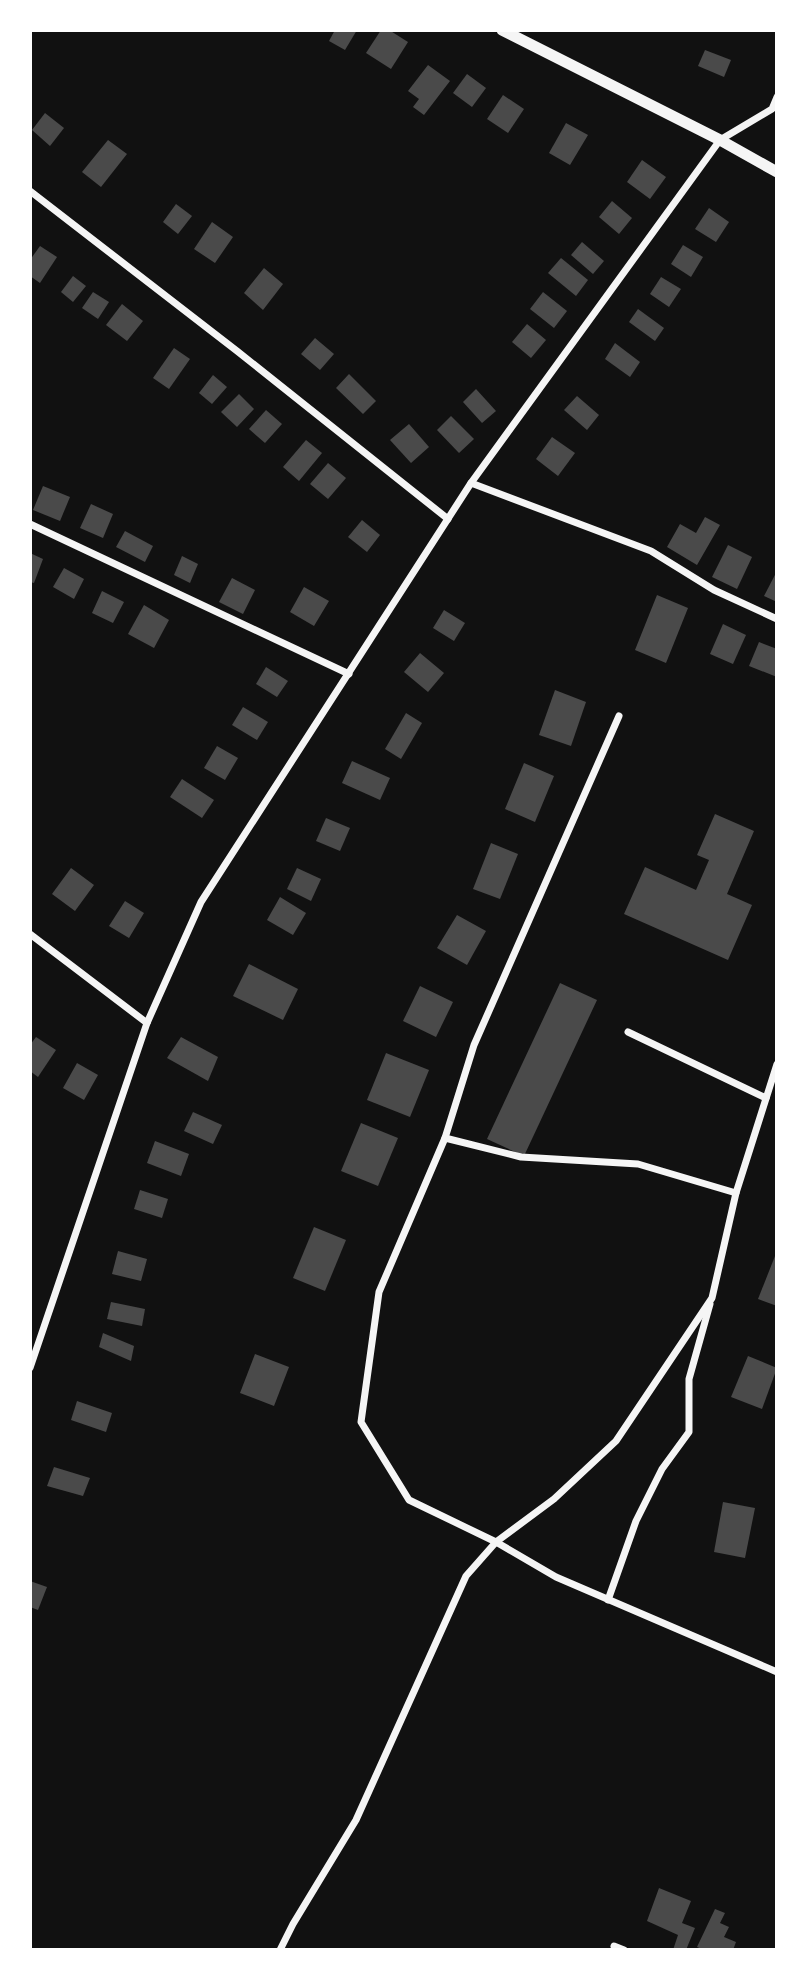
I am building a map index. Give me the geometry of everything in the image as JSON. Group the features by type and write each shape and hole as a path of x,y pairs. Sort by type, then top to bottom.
{"main road":[{"path":"503,30 777,172"}],"street":[{"path":"30,1368 147,1023 201,902 471,483 720,140 772,109 777,97"},
{"path":"30,191 448,519"},
{"path":"471,483 651,551 714,590 777,619"},
{"path":"30,524 349,674"},
{"path":"619,716 474,1045 445,1138 379,1292 361,1422 409,1500 496,1542 556,1577 777,1672"},
{"path":"30,934 147,1023"},
{"path":"628,1032 766,1098"},
{"path":"608,1600 636,1521 662,1469 689,1432 689,1379 712,1298 736,1193 777,1064"},
{"path":"445,1138 521,1157 638,1164 736,1193"},
{"path":"280,1950 356,1820 466,1576 496,1542 554,1499 616,1441 712,1298"},
{"path":"614,1946 624,1950"}],"building":[{"path":"335,30 357,30 345,50 329,41"},
{"path":"381,30 389,30 408,42 391,69 366,53"},
{"path":"705,50 731,60 724,77 698,66"},
{"path":"428,65 450,81 424,115 413,107 419,99 408,91"},
{"path":"467,74 486,88 472,107 453,93"},
{"path":"503,95 524,109 508,133 487,119"},
{"path":"45,113 64,128 50,146 32,130"},
{"path":"566,123 588,135 570,165 549,153"},
{"path":"108,140 127,154 101,187 82,172"},
{"path":"642,160 666,177 650,199 627,182"},
{"path":"612,201 632,218 619,234 599,217"},
{"path":"176,204 192,216 178,234 163,222"},
{"path":"709,208 729,222 716,242 695,229"},
{"path":"212,222 233,237 215,263 194,249"},
{"path":"582,242 604,261 593,274 571,255"},
{"path":"683,245 703,257 691,277 671,264"},
{"path":"40,246 57,257 40,283 30,276 30,260"},
{"path":"561,258 588,280 576,296 548,273"},
{"path":"264,268 283,284 263,310 244,293"},
{"path":"73,276 86,286 73,302 61,292"},
{"path":"661,277 681,289 669,307 650,294"},
{"path":"93,292 109,302 98,319 82,308"},
{"path":"543,292 567,311 554,328 530,309"},
{"path":"122,304 143,321 127,341 106,325"},
{"path":"638,309 664,328 655,341 629,322"},
{"path":"527,324 546,340 531,358 512,342"},
{"path":"315,338 334,354 320,370 301,354"},
{"path":"615,343 640,362 630,377 605,359"},
{"path":"174,348 190,359 169,389 153,378"},
{"path":"349,374 376,401 363,414 336,388"},
{"path":"213,375 227,387 212,404 199,393"},
{"path":"476,389 496,411 482,423 463,402"},
{"path":"239,394 254,409 237,427 221,412"},
{"path":"577,396 599,415 587,430 564,410"},
{"path":"266,410 282,424 265,443 249,429"},
{"path":"451,416 474,439 459,453 437,430"},
{"path":"409,424 429,447 411,463 390,440"},
{"path":"552,437 575,453 558,476 536,459"},
{"path":"306,440 322,453 299,481 283,467"},
{"path":"328,463 346,478 328,499 310,484"},
{"path":"43,486 70,497 60,521 33,510"},
{"path":"91,504 113,514 103,538 80,528"},
{"path":"705,517 720,525 697,565 667,547 680,524 696,533"},
{"path":"362,520 380,535 367,552 348,537"},
{"path":"125,531 153,546 145,562 116,547"},
{"path":"728,545 752,557 737,589 712,577"},
{"path":"30,553 43,559 34,583 30,582"},
{"path":"182,556 198,564 190,583 174,575"},
{"path":"64,568 84,579 74,599 53,587"},
{"path":"777,571 777,602 764,596"},
{"path":"232,578 255,590 243,614 219,602"},
{"path":"304,587 329,601 314,626 290,612"},
{"path":"102,591 124,602 113,623 92,613"},
{"path":"657,595 688,608 666,663 635,650"},
{"path":"144,605 169,620 154,648 128,634"},
{"path":"444,610 465,623 454,641 433,628"},
{"path":"723,624 746,635 733,664 710,654"},
{"path":"759,642 777,649 777,677 749,666"},
{"path":"420,653 444,673 428,692 404,672"},
{"path":"266,667 288,681 277,697 256,684"},
{"path":"555,690 586,702 571,746 539,735"},
{"path":"243,707 268,722 257,740 232,725"},
{"path":"406,713 422,723 401,759 385,749"},
{"path":"217,746 238,758 225,780 204,768"},
{"path":"352,761 390,778 380,800 342,783"},
{"path":"524,763 554,776 535,822 505,809"},
{"path":"182,779 214,800 202,818 170,797"},
{"path":"715,814 754,831 727,894 752,905 728,960 624,914 645,867 696,890 709,860 697,855"},
{"path":"326,818 350,828 340,851 316,841"},
{"path":"491,843 518,854 500,899 473,889"},
{"path":"71,868 94,885 75,911 52,894"},
{"path":"297,868 321,879 311,901 287,889"},
{"path":"280,897 306,913 293,935 267,920"},
{"path":"125,901 144,913 129,938 109,926"},
{"path":"457,915 486,931 467,965 437,948"},
{"path":"249,964 298,989 283,1020 233,996"},
{"path":"560,983 597,1000 524,1156 487,1139"},
{"path":"420,986 453,1002 436,1037 403,1021"},
{"path":"36,1037 56,1050 38,1077 30,1071 30,1045"},
{"path":"181,1037 218,1057 208,1081 167,1058"},
{"path":"386,1053 429,1070 410,1117 367,1100"},
{"path":"77,1063 98,1075 84,1100 63,1088"},
{"path":"193,1112 222,1125 213,1144 184,1131"},
{"path":"361,1123 398,1138 378,1186 341,1171"},
{"path":"155,1141 189,1154 181,1176 147,1163"},
{"path":"140,1190 168,1199 162,1218 134,1209"},
{"path":"314,1227 346,1240 325,1291 293,1278"},
{"path":"118,1251 147,1259 141,1281 112,1274"},
{"path":"777,1251 777,1306 758,1299"},
{"path":"111,1302 145,1309 142,1326 107,1319"},
{"path":"103,1333 134,1346 131,1361 99,1347"},
{"path":"255,1354 289,1367 274,1406 240,1393"},
{"path":"748,1356 777,1368 762,1409 731,1397"},
{"path":"77,1401 112,1413 106,1432 71,1420"},
{"path":"54,1467 90,1478 83,1496 47,1486"},
{"path":"723,1502 755,1508 745,1558 714,1552"},
{"path":"30,1581 47,1587 38,1610 30,1607"},
{"path":"659,1888 691,1901 682,1923 695,1928 686,1950 673,1950 678,1935 647,1921"},
{"path":"715,1909 725,1913 720,1923 729,1927 724,1937 736,1942 733,1950 704,1950 697,1947"}]}
